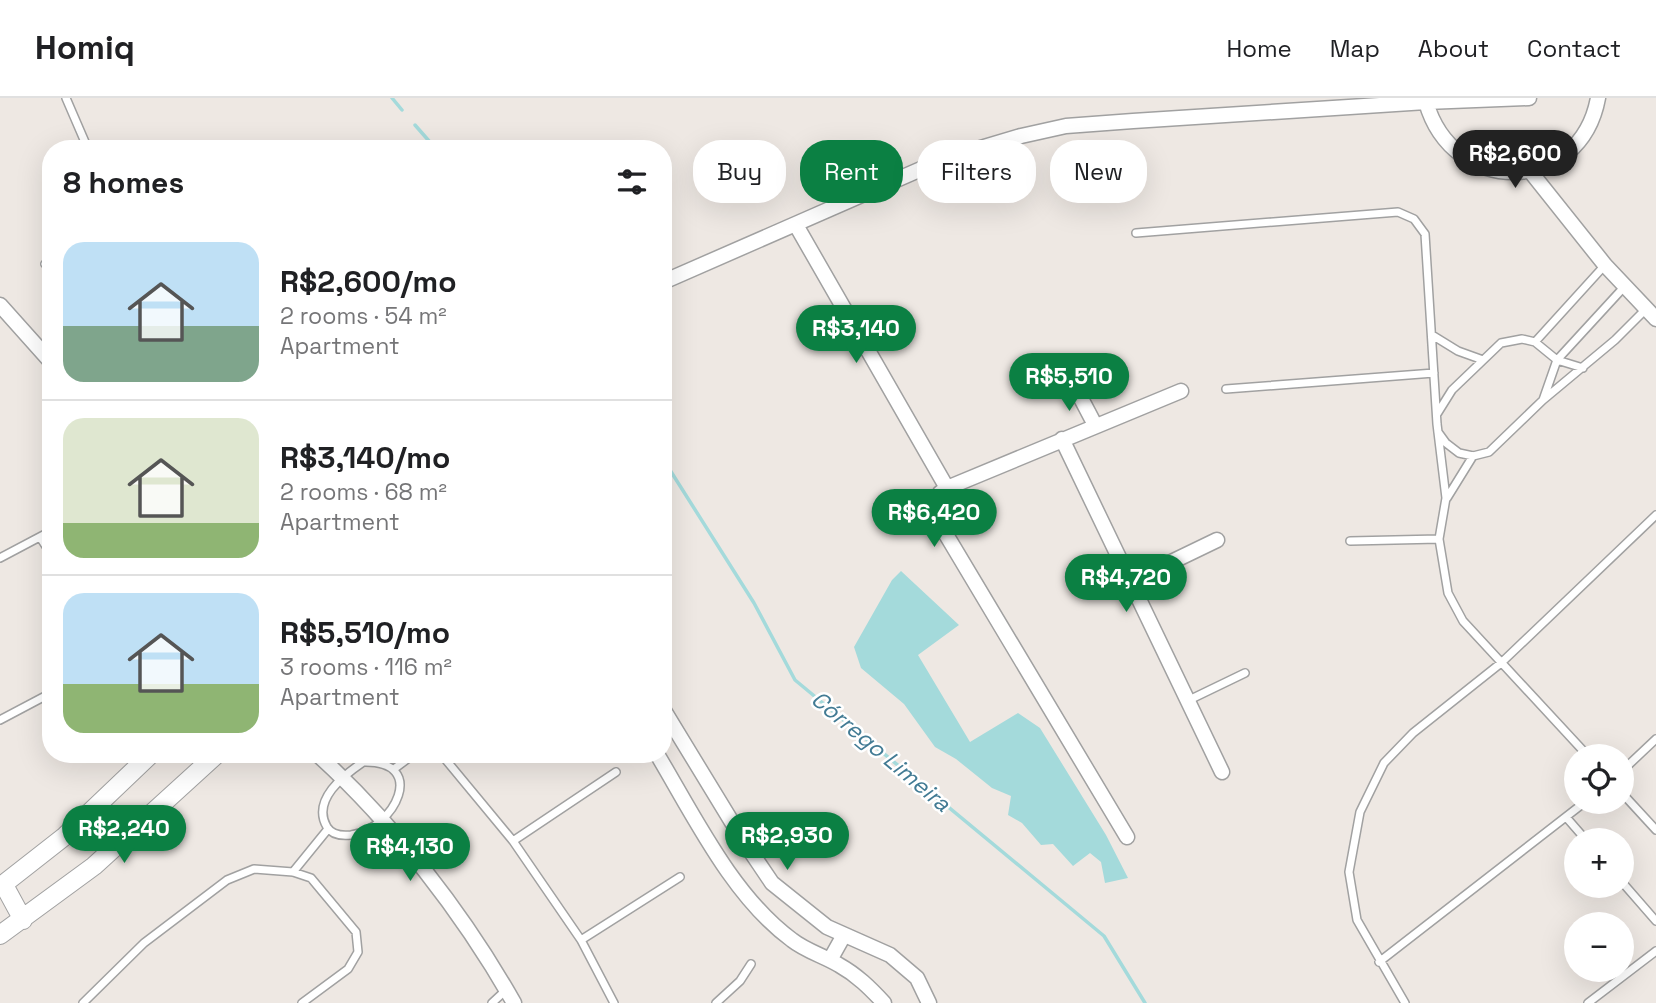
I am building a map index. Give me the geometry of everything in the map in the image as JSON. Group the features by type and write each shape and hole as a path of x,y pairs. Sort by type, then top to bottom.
{"street":[{"path":"672,278 944,159 1066,126 1426,102 1529,98"},
{"path":"1426,102 1429,115 1443,139 1464,158 1502,172 1530,171 1556,160 1577,143 1592,120 1598,98"},
{"path":"1530,171 1605,265 1651,313"},
{"path":"796,225 947,488"},
{"path":"0,305 42,352"},
{"path":"1074,385 1096,425"},
{"path":"1127,837 932,511 940,493 947,488 1181,391"},
{"path":"1062,439 1222,772"},
{"path":"1130,582 1217,540"},
{"path":"672,724 772,883 827,927 890,955 917,978 929,1003"},
{"path":"23,920 2,886 65,836 142,763"},
{"path":"0,935 94,866 207,763"},
{"path":"327,763 383,821 453,908 510,996"},
{"path":"662,763 715,850 752,904 792,941 831,960 865,982 884,1003"},
{"path":"831,960 844,935"}],"lane":[{"path":"66,98 84,140"},
{"path":"1136,233 1398,212 1414,219 1425,233 1438,431 1446,498 1439,539 1448,593 1463,621 1577,744"},
{"path":"1535,342 1605,265"},
{"path":"1543,400 1557,360 1625,286"},
{"path":"1438,431 1446,443 1459,453 1473,456 1489,452 1543,400 1651,313"},
{"path":"1432,335 1458,351 1483,360"},
{"path":"1437,415 1452,390 1501,343 1522,339 1535,342 1557,360 1583,368"},
{"path":"1226,389 1434,373"},
{"path":"1446,498 1473,456"},
{"path":"1405,1003 1357,920 1349,872 1360,812 1384,763 1413,733 1501,663 1656,515"},
{"path":"0,558 40,537 42,540"},
{"path":"1350,541 1439,539"},
{"path":"1187,702 1245,673"},
{"path":"0,720 42,698"},
{"path":"1634,760 1656,739"},
{"path":"362,763 342,777 325,800 323,816 328,829 335,834 351,835 383,821 398,797 400,782 394,769 382,763"},
{"path":"394,769 402,763"},
{"path":"448,763 513,841 581,940 614,1003"},
{"path":"513,841 616,772"},
{"path":"1634,806 1656,830"},
{"path":"1379,962 1570,814"},
{"path":"1566,817 1576,828"},
{"path":"293,872 328,829"},
{"path":"83,1003 144,943 227,880 254,869 293,872 311,878 356,932 358,952 348,969 302,1003"},
{"path":"581,940 680,877"},
{"path":"1634,896 1656,921"},
{"path":"1588,1003 1656,951"},
{"path":"716,1003 740,981 751,964"},
{"path":"492,1003 510,996"}],"water":[{"path":"901,571 959,625 918,655 970,742 1018,713 1040,728 1106,835 1128,878 1105,883 1101,862 1090,853 1073,866 1053,844 1041,845 1022,823 1008,815 1011,796 992,788 956,759 935,747 904,704 861,668 854,647 892,580"}],"waterway":[{"name":"Córrego Limeira","path":"392,98 402,110"},
{"name":"Córrego Limeira","path":"415,125 428,140"},
{"name":"Córrego Limeira","path":"672,473 754,603 795,680 1104,936 1145,1003"}]}
